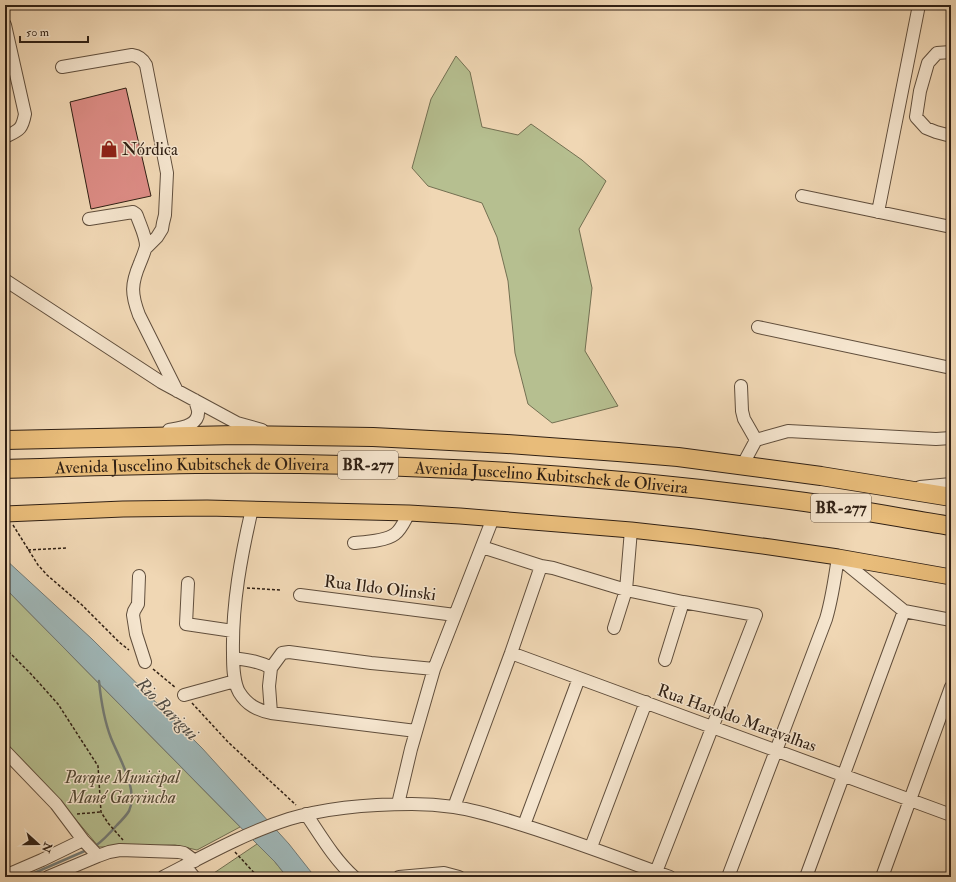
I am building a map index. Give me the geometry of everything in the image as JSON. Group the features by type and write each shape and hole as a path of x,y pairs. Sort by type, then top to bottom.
{"highway":[{"name":"Avenida Juscelino Kubitschek de Oliveira","path":"5,440 237,435 373,437 507,444 678,457 821,476 951,497"},
{"name":"Avenida Juscelino Kubitschek de Oliveira","path":"5,469 253,464 375,466 489,471 576,477 807,502 951,526"}],"main road":[{"path":"5,514 159,508 409,513 493,518 631,530 755,545 838,557 951,577"}],"street":[{"path":"878,212 919,5"},
{"path":"5,26 25,114 23,124 18,131 5,137"},
{"path":"951,52 937,53 928,63 920,91 916,117 926,128 951,136"},
{"path":"62,66 132,55 140,57 146,65 167,173 166,215 162,229 157,237 146,248 135,274 133,283 134,303 177,391"},
{"path":"802,196 951,227"},
{"path":"89,219 133,212 136,214 146,240 146,248"},
{"path":"5,280 142,370 177,391 237,423 288,436"},
{"path":"758,327 951,368"},
{"path":"741,386 742,411 744,419 756,440"},
{"path":"129,437 189,426 194,423 197,417 198,411 195,400"},
{"path":"742,466 756,440 788,431 936,439 951,438"},
{"path":"906,489 951,484"},
{"path":"252,509 241,558 233,631 233,658 235,681 238,691 251,705 260,710 271,713 416,731"},
{"path":"354,543 388,538 400,529 409,513"},
{"path":"398,804 416,731 434,669 493,518"},
{"path":"614,628 626,590 631,530"},
{"path":"482,547 541,566 553,568 626,590 756,615 656,872"},
{"path":"838,557 904,611 951,620"},
{"path":"728,877 829,609 834,588 838,557"},
{"path":"454,807 511,653 541,566"},
{"path":"138,576 138,604 133,615 136,634 144,662"},
{"path":"188,583 186,624 233,631"},
{"name":"Rua Ildo Olinski","path":"300,595 455,615"},
{"path":"665,660 683,602"},
{"path":"806,877 904,611"},
{"path":"271,713 269,686 272,668 282,653 289,652 371,663 434,669"},
{"name":"Rua Haroldo Maravalhas","path":"511,653 951,815"},
{"path":"233,658 263,663 272,668"},
{"path":"524,825 579,678"},
{"path":"184,695 235,681"},
{"path":"882,877 951,687"},
{"path":"591,848 646,702"},
{"path":"5,751 46,793 91,848"},
{"path":"163,877 261,829 306,814 348,807 398,804 439,805 489,815 524,825 670,877"},
{"path":"306,814 334,856 354,877"},
{"path":"48,877 91,848"},
{"path":"5,876 42,860 91,848 108,852 120,850 184,853 190,863 194,877"},
{"path":"399,877 444,873 459,877"}],"path":[{"path":"28,550 67,548"},
{"path":"237,587 280,590"},
{"path":"5,648 58,704 98,766 101,812 118,834"},
{"path":"64,814 101,812"},
{"path":"232,842 258,877"}],"green space":[{"path":"456,56 470,72 482,127 518,135 531,124 582,160 606,181 579,229 592,288 585,351 618,406 552,423 528,404 515,353 508,281 497,237 482,203 428,186 412,168 431,99"},
{"name":"Parque Municipal Mané Garrincha","path":"5,588 240,827 197,850 175,845 99,847 56,796 5,742"},
{"path":"257,844 275,862 287,877 208,877"}],"water":[{"path":"5,559 92,639 202,748 289,844 315,877 287,877 275,862 5,588"}],"building":[{"name":"Nórdica","path":"126,88 151,196 91,209 70,102"}],"waterway":[{"path":"95,846 101,842 125,817 129,811 132,794 127,774 106,724 99,681"},
{"path":"25,877 87,850"}],"place":[{"name":"Nórdica","path":"109,149"}],"water label":[{"name":"Rio Barigui","path":"167,709"}]}
